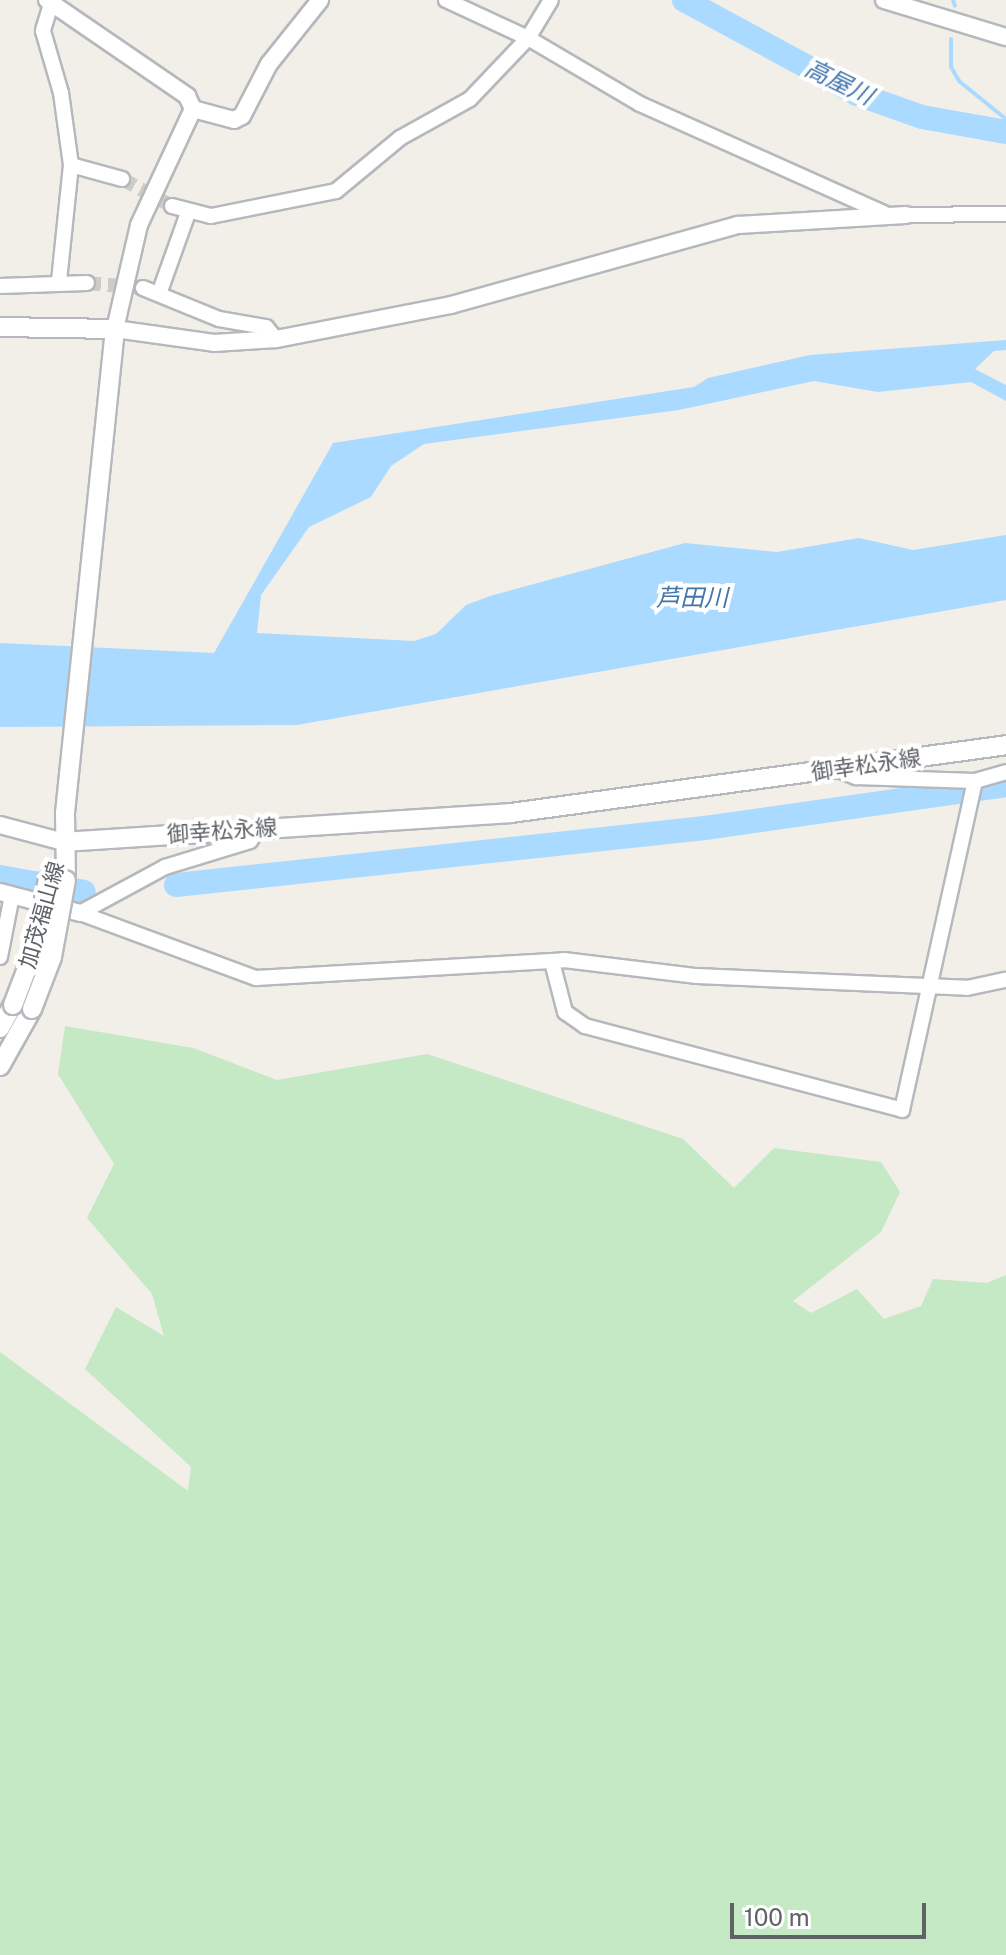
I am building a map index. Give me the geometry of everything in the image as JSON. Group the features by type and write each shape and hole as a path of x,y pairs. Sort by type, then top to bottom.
{"main road":[{"path":"0,327 115,329 64,842"},
{"name":"御幸松永線","path":"64,842 511,813 1006,745"},
{"name":"加茂福山線","path":"0,1066 32,1009 52,957 57,880 64,842"},
{"name":"加茂福山線","path":"0,1028 13,1005 57,880"}],"street":[{"path":"193,109 234,120 242,116 269,64 320,0"},
{"path":"446,0 529,36 640,104 884,213"},
{"path":"172,206 188,213 211,216 336,191 400,138 470,99 529,36 551,0"},
{"path":"884,0 1006,37"},
{"path":"59,282 71,165 61,93 43,31 49,2 187,96 193,109 139,225 115,329 214,343 276,339 451,305 738,225 884,213 1006,214"},
{"path":"71,165 122,179"},
{"path":"160,291 188,213"},
{"path":"0,286 87,283"},
{"path":"143,288 160,291 219,319 266,327 276,339"},
{"path":"835,769 856,777 974,788 1006,772"},
{"path":"552,962 565,1012 585,1026 895,1111 906,1107 926,984 974,788"},
{"path":"0,825 64,842"},
{"path":"80,913 165,867 250,841 258,828"},
{"path":"0,957 6,894 80,913 256,978 602,961 697,976 967,988 1006,980"}],"green space":[{"path":"65,1026 193,1048 277,1080 427,1054 683,1139 734,1188 774,1148 881,1162 900,1192 881,1232 793,1301 811,1313 857,1289 884,1319 921,1306 933,1279 987,1283 1006,1275 1006,1955 0,1955 0,1352 188,1491 191,1467 85,1369 116,1307 164,1336 152,1294 87,1218 114,1164 58,1074"}],"water":[{"name":"芦田川","path":"1006,340 1006,350 994,351 975,369 1006,385 1006,401 971,382 878,392 814,381 679,410 424,444 391,466 371,497 309,527 261,595 257,633 414,641 436,634 466,605 490,596 685,543 777,552 859,538 913,550 1006,535 1006,600 297,725 0,727 0,643 214,653 333,443 694,387 708,378 810,355"}],"waterway":[{"name":"高屋川","path":"684,0 857,94 922,117 1006,132"},
{"path":"953,0 955,6"},
{"path":"951,39 951,67 959,81 1006,119"},
{"path":"176,885 705,828 1006,785"},
{"path":"0,877 84,892"}],"tunnel":[{"path":"122,179 172,206"},
{"path":"87,283 143,288"}]}
